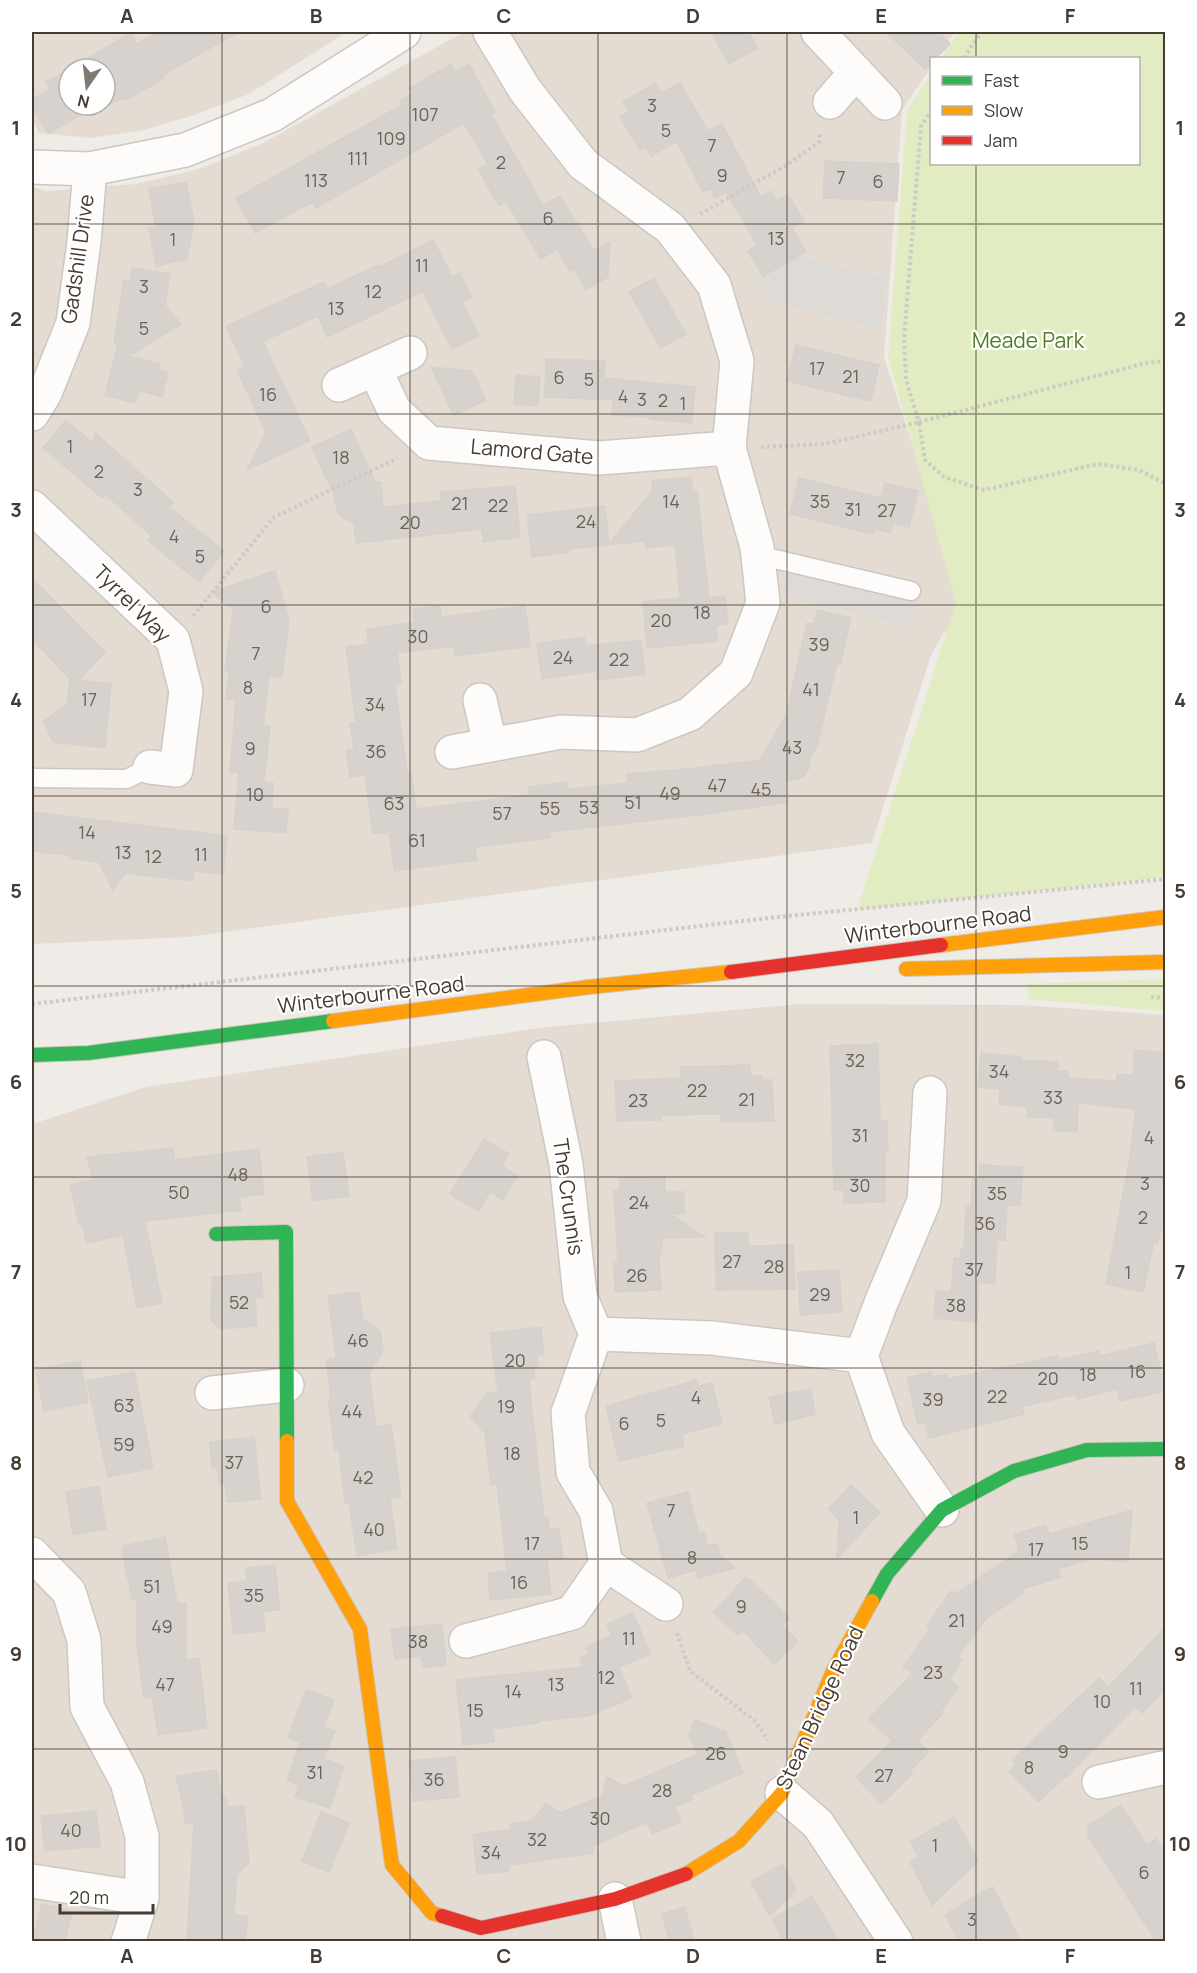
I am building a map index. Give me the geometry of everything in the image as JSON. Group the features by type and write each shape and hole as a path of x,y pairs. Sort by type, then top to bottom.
{"street":[{"path":"32,167 90,169 185,150 272,115 404,32"},
{"path":"452,752 561,732 637,735 690,714 736,673 763,603 758,547 729,448 737,361 714,285 672,230 583,164 525,90 490,32"},
{"path":"818,32 885,104"},
{"path":"830,102 856,72"},
{"name":"Gadshill Drive","path":"32,414 45,393 73,322 84,242 90,169"},
{"path":"339,385 410,353"},
{"path":"375,369 394,410 429,443"},
{"name":"Lamord Gate","path":"429,443 598,458 729,448"},
{"name":"Tyrrel Way","path":"32,507 173,640 186,691 176,770 150,767"},
{"path":"480,700 490,744"},
{"name":"Winterbourne Road","path":"32,1055 88,1053 590,987 715,974 1166,917"},
{"name":"Winterbourne Road","path":"893,969 1166,962"},
{"name":"Winterbourne Road","path":"715,974 857,970"},
{"name":"The Crunnis","path":"544,1058 566,1164 580,1296 596,1334"},
{"path":"930,1093 924,1201 861,1356 888,1433 942,1510"},
{"name":"Stean Bridge Road","path":"216,1234 286,1232 288,1501 360,1629 392,1865 432,1913 481,1928 615,1899 684,1875 740,1841 786,1782 832,1671 886,1574 942,1510 1014,1471 1087,1450 1166,1449"},
{"path":"466,1641 572,1613 606,1564 596,1511 573,1473 568,1413 596,1334 712,1338 861,1356"},
{"path":"212,1393 287,1384"},
{"path":"32,1554 69,1592 84,1640 87,1707 127,1782 142,1836 142,1898 128,1941"},
{"path":"606,1564 666,1604"},
{"path":"1099,1782 1164,1767"},
{"path":"786,1782 818,1824 896,1941"},
{"path":"32,1881 142,1898"},
{"path":"615,1899 624,1941"}],"lane":[{"path":"758,555 911,591"},
{"path":"32,778 127,779 150,767"}],"path":[{"path":"965,57 981,32"},
{"path":"672,230 785,166 819,141 821,112 830,102"},
{"path":"930,113 921,126 904,338 906,380 919,422 925,460 944,477 984,490 1098,464 1139,470 1166,484"},
{"path":"729,448 825,444 1146,363 1166,361"},
{"path":"173,640 274,517 429,443"},
{"path":"32,1004 777,917 1166,879"},
{"path":"666,1604 690,1671 754,1720 786,1782"}],"shaded area":[{"path":"41,32 347,32 249,94 194,115 141,131 90,138 39,133 32,119 32,37"},
{"path":"464,32 955,32 938,57 930,57 930,68 902,110 884,357 969,621 943,633 930,658 872,843 188,937 32,944 32,187 47,191 136,184 199,169 263,143"},
{"path":"799,256 887,278 881,330 769,301 755,280"},
{"path":"798,554 921,582 909,626 785,597 786,578"},
{"path":"800,1004 1021,1005 1165,1015 1165,1941 32,1941 32,1124 146,1087 538,1028"}],"green space":[{"name":"Meade Park","path":"959,32 1165,32 1165,877 857,910 956,603 888,357 907,111 930,75 930,165 1140,165 1140,57 942,57"},
{"path":"1165,979 1165,1011 1029,999 1027,984"}],"building":[{"path":"158,32 239,32 176,67 162,76 164,78 126,100 124,97 117,100 117,57 89,57 131,33 137,44"},
{"path":"711,32 748,32 758,48 729,64"},
{"path":"886,32 938,32 950,44 937,57 930,57 930,65 925,69"},
{"path":"451,64 455,72 469,64 495,112 491,114 543,205 560,196 594,251 610,242 608,277 586,290 574,269 570,271 557,249 541,259 506,201 499,206 478,169 488,164 464,123 316,208 312,202 255,233 236,198 402,105 400,101 413,93 410,88"},
{"path":"57,76 57,117 77,117 48,134 32,106 32,100 50,89 46,82"},
{"path":"655,83 661,93 680,83 708,131 722,124 761,197 771,191 777,201 788,194 804,221 792,228 806,252 763,276 748,251 758,245 726,192 715,198 711,188 703,192 677,141 651,156 646,147 640,150 620,117 629,112 623,102"},
{"path":"825,161 899,164 897,201 823,198"},
{"path":"186,182 194,221 187,259 156,266 149,228 156,227 149,189"},
{"path":"433,240 452,277 460,273 472,297 462,302 479,336 452,349 423,291 327,337 318,316 263,341 310,441 247,470 266,432 237,370 245,367 226,326 324,282 327,289 378,265 379,267"},
{"path":"132,268 170,274 165,305 181,324 129,356 160,364 159,370 168,373 162,397 139,390 135,403 105,395 118,344 114,343 124,280 130,282"},
{"path":"654,278 686,334 661,348 629,292"},
{"path":"796,345 879,365 871,401 787,381"},
{"path":"546,359 605,361 604,378 695,387 692,423 650,419 651,417 612,415 613,400 545,397"},
{"path":"431,367 472,371 486,400 454,415"},
{"path":"516,375 540,377 538,406 514,404"},
{"path":"66,420 93,443 95,433 173,502 169,507 224,551 199,582 148,541 152,536 105,494 102,498 43,448"},
{"path":"351,429 375,482 381,482 383,507 441,501 440,492 515,486 520,537 483,542 482,529 356,543 354,524 338,514 333,492 312,447"},
{"path":"691,477 693,491 697,491 709,598 725,596 728,624 716,625 717,641 647,648 643,602 680,598 675,545 646,548 645,541 569,549 569,552 532,557 527,515 605,506 609,544 653,490 652,481"},
{"path":"799,478 881,498 885,483 918,491 909,527 893,523 890,533 874,529 873,534 790,514"},
{"path":"275,571 289,621 282,678 269,676 263,726 270,726 264,782 273,783 272,808 288,809 286,833 234,829 239,772 230,772 236,700 226,699 229,671 225,671 233,609 211,592"},
{"path":"32,578 105,652 79,680 111,684 105,748 53,742 44,721 67,704 70,679 32,639"},
{"path":"440,606 441,617 525,606 530,646 455,656 454,646 397,653 401,683 395,684 407,773 411,773 416,809 529,795 528,787 567,782 568,789 628,783 627,774 760,760 786,716 807,623 814,624 817,610 851,618 840,664 837,663 817,747 809,760 810,766 804,777 784,781 787,802 715,813 550,832 551,838 475,847 477,860 394,871 389,832 373,834 365,775 350,777 346,750 354,749 350,723 356,722 346,647 368,644 367,630 414,622 413,609"},
{"path":"584,637 586,646 641,640 645,674 597,680 596,671 542,679 537,644"},
{"path":"32,812 227,836 223,874 194,871 192,881 125,873 113,890 99,862 69,858 69,855 32,851"},
{"path":"878,1044 880,1121 887,1120 885,1202 844,1203 844,1190 834,1190 830,1046"},
{"path":"1135,1050 1166,1053 1166,1226 1162,1225 1158,1243 1154,1242 1143,1292 1106,1284 1130,1158 1136,1109 1078,1103 1077,1132 1053,1130 1054,1118 1027,1117 1027,1107 999,1104 1000,1089 978,1087 981,1053 1021,1057 1021,1060 1058,1062 1057,1071 1068,1071 1068,1078 1117,1081 1117,1074 1133,1075"},
{"path":"750,1065 751,1076 762,1076 762,1080 772,1080 774,1121 722,1122 721,1114 661,1115 661,1120 617,1121 615,1081 681,1078 681,1067"},
{"path":"484,1139 509,1154 502,1166 517,1176 503,1200 490,1192 478,1211 450,1194"},
{"path":"173,1148 174,1160 259,1149 264,1194 239,1197 241,1210 145,1221 162,1303 137,1308 123,1235 87,1243 82,1223 79,1224 70,1185 93,1180 87,1157"},
{"path":"343,1152 349,1196 313,1201 307,1157"},
{"path":"980,1165 1023,1167 1020,1206 1007,1205 1005,1241 997,1240 995,1284 979,1283 977,1322 934,1318 936,1291 951,1292 954,1258 960,1259 961,1248 964,1248 966,1206 971,1207 973,1179 979,1179"},
{"path":"665,1177 665,1192 684,1192 684,1214 671,1214 705,1237 662,1238 662,1254 659,1254 661,1290 615,1292 614,1262 618,1262 614,1191 620,1192 620,1178"},
{"path":"715,1233 748,1233 748,1246 793,1245 795,1289 716,1290"},
{"path":"839,1270 842,1312 800,1315 798,1272"},
{"path":"261,1273 263,1297 255,1298 257,1326 221,1329 211,1321 212,1277"},
{"path":"359,1292 363,1319 380,1331 383,1351 369,1373 376,1427 391,1424 401,1497 390,1498 397,1549 357,1556 349,1502 345,1503 339,1450 335,1450 328,1399 331,1399 326,1360 336,1358 328,1296"},
{"path":"541,1327 544,1354 537,1355 538,1367 533,1368 535,1378 529,1379 544,1518 548,1518 549,1529 559,1528 563,1558 547,1560 551,1594 490,1600 488,1573 507,1571 497,1484 491,1485 485,1433 470,1417 487,1393 498,1392 490,1333"},
{"path":"1154,1343 1165,1391 1120,1401 1117,1389 1078,1399 1076,1394 1022,1407 1024,1414 929,1438 925,1422 918,1424 907,1378 931,1372 932,1377 947,1374 948,1379 1058,1356 1059,1360 1099,1351 1100,1356"},
{"path":"80,1361 88,1402 44,1411 36,1370"},
{"path":"134,1372 153,1468 108,1477 87,1381"},
{"path":"697,1380 698,1386 712,1383 722,1424 682,1434 684,1446 619,1461 606,1406"},
{"path":"811,1389 815,1414 775,1424 769,1397"},
{"path":"254,1437 261,1499 227,1502 225,1483 219,1484 217,1467 212,1468 210,1442"},
{"path":"851,1485 880,1512 837,1559 839,1520 828,1509"},
{"path":"99,1486 106,1529 73,1535 66,1492"},
{"path":"688,1492 699,1533 704,1532 708,1546 717,1544 720,1555 735,1568 698,1578 696,1570 668,1578 647,1503"},
{"path":"1132,1510 1128,1562 1092,1559 1058,1569 1061,1577 1022,1589 1024,1593 987,1618 957,1657 962,1660 949,1679 959,1687 941,1711 943,1713 917,1741 929,1752 910,1771 912,1774 882,1804 856,1777 892,1741 869,1719 913,1673 903,1667 931,1628 927,1625 951,1591 955,1594 1019,1551 1014,1534 1046,1525 1049,1534"},
{"path":"165,1537 177,1603 186,1603 186,1660 199,1658 207,1728 158,1735 152,1697 144,1698 137,1646 137,1599 132,1599 123,1546"},
{"path":"275,1565 280,1610 263,1611 265,1631 233,1634 228,1583 247,1581 245,1568"},
{"path":"746,1577 790,1619 783,1625 798,1642 774,1664 743,1630 738,1635 713,1613"},
{"path":"633,1613 650,1654 619,1667 632,1698 588,1716 537,1721 538,1723 493,1729 494,1742 463,1745 456,1680 583,1667 580,1658 589,1654 586,1647 612,1635 607,1624"},
{"path":"442,1624 446,1665 423,1668 421,1656 395,1659 391,1629"},
{"path":"1166,1627 1166,1688 1142,1713 1135,1707 1066,1778 1038,1802 1009,1772 1016,1764 1012,1760 1099,1678 1108,1688"},
{"path":"306,1690 334,1700 324,1727 335,1731 324,1759 344,1766 330,1808 295,1797 299,1785 287,1780 300,1742 288,1738"},
{"path":"695,1720 725,1731 743,1773 691,1795 693,1799 675,1806 681,1822 652,1834 647,1822 593,1846 593,1853 508,1865 509,1871 477,1874 473,1834 511,1830 510,1824 532,1821 546,1804 561,1813 602,1796 607,1777 623,1786 697,1755 689,1735"},
{"path":"455,1757 459,1797 413,1801 409,1761"},
{"path":"216,1770 223,1797 226,1797 227,1807 244,1806 249,1863 237,1874 234,1914 248,1917 245,1941 187,1941 194,1822 185,1824 176,1776"},
{"path":"1121,1805 1146,1845 1156,1839 1166,1854 1166,1941 1156,1941 1088,1836 1088,1826"},
{"path":"96,1811 100,1846 45,1851 41,1816"},
{"path":"321,1812 349,1823 329,1872 302,1861"},
{"path":"954,1817 978,1861 932,1905 910,1862 919,1857 910,1842"},
{"path":"782,1864 796,1890 770,1916 751,1882"},
{"path":"993,1887 1020,1941 959,1941 945,1915"},
{"path":"812,1896 838,1941 783,1941 772,1919"},
{"path":"42,1904 72,1911 65,1941 33,1941"},
{"path":"685,1907 694,1941 669,1941 662,1914"}],"traffic: fast":[{"path":"32,1055 88,1053 333,1021"},
{"path":"216,1234 286,1232 287,1441"},
{"path":"872,1601 887,1574 942,1510 1014,1471 1087,1450 1166,1449"}],"traffic: slow":[{"path":"941,945 1166,917"},
{"path":"906,969 1166,962"},
{"path":"333,1021 589,987 731,972"},
{"path":"287,1441 287,1501 360,1629 392,1865 432,1913 442,1916"},
{"path":"686,1874 739,1841 782,1793 833,1671 872,1601"}],"traffic: jam":[{"path":"731,972 941,945"},
{"path":"442,1916 481,1928 615,1899 686,1874"}]}
